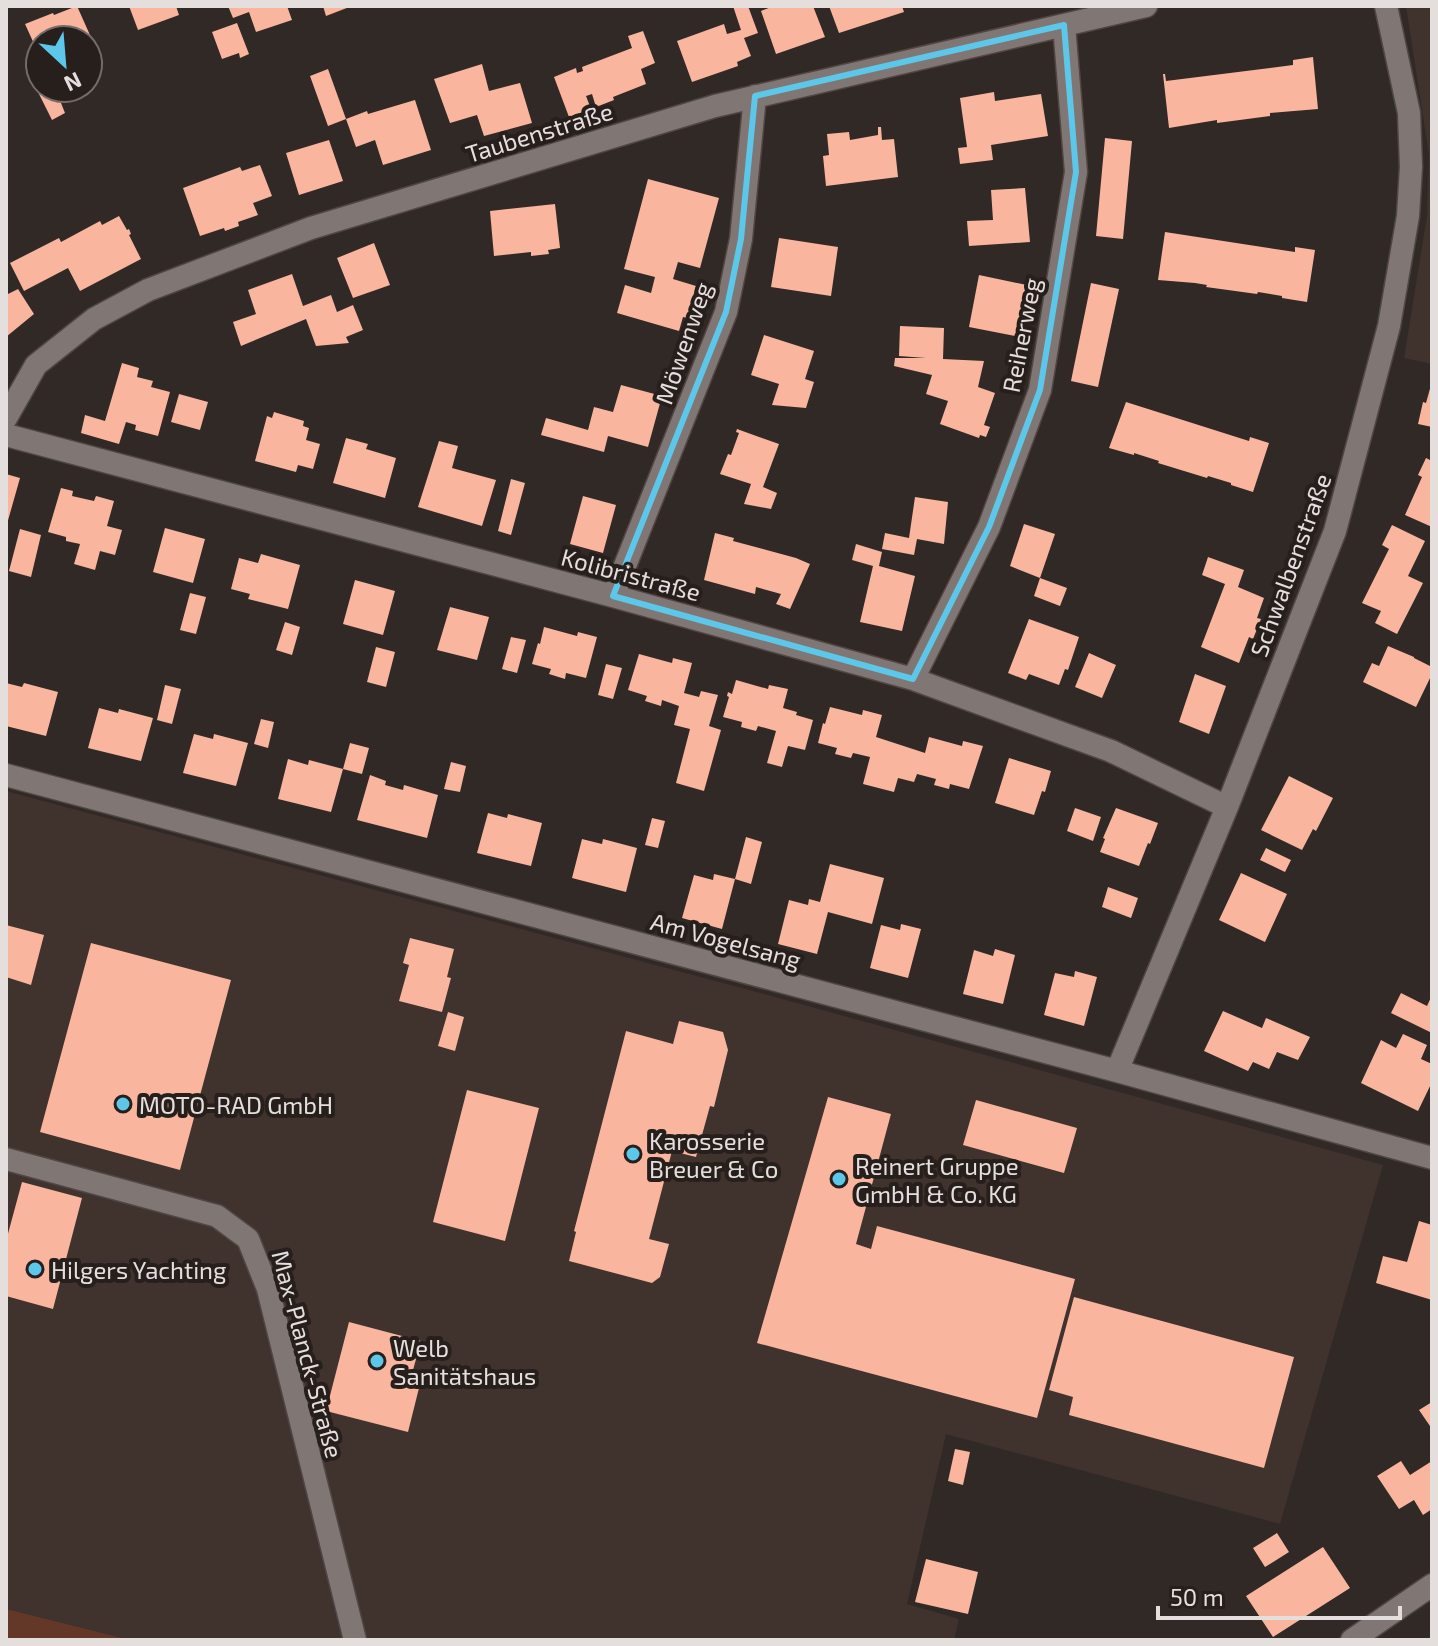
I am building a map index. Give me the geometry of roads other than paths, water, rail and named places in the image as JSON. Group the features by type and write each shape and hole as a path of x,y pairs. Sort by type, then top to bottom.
{"street":[{"name":"Taubenstraße","path":"6,418 36,365 94,319 148,290 311,228 715,106 1146,6"},
{"name":"Schwalbenstraße","path":"1117,1071 1227,807 1335,531 1389,326 1408,216 1411,167 1409,113 1386,6"},
{"name":"Reiherweg","path":"913,679 989,527 1040,390 1076,172 1064,25"},
{"name":"Möwenweg","path":"613,596 726,312 741,239 755,96"},
{"name":"Kolibristraße","path":"6,435 913,679 1111,751 1227,807"},
{"name":"Am Vogelsang","path":"6,775 1432,1158"},
{"name":"Max-Planck-Straße","path":"6,1159 217,1216 248,1239 268,1289 355,1640"},
{"path":"1352,1640 1432,1585"}],"place":[{"name":"MOTO-RAD GmbH","path":"123,1104"},
{"name":"Karosserie Breuer & Co","path":"633,1154"},
{"name":"Reinert Gruppe GmbH & Co. KG","path":"839,1179"},
{"name":"Hilgers Yachting","path":"35,1269"},
{"name":"Welb Sanitätshaus","path":"377,1361"}]}
